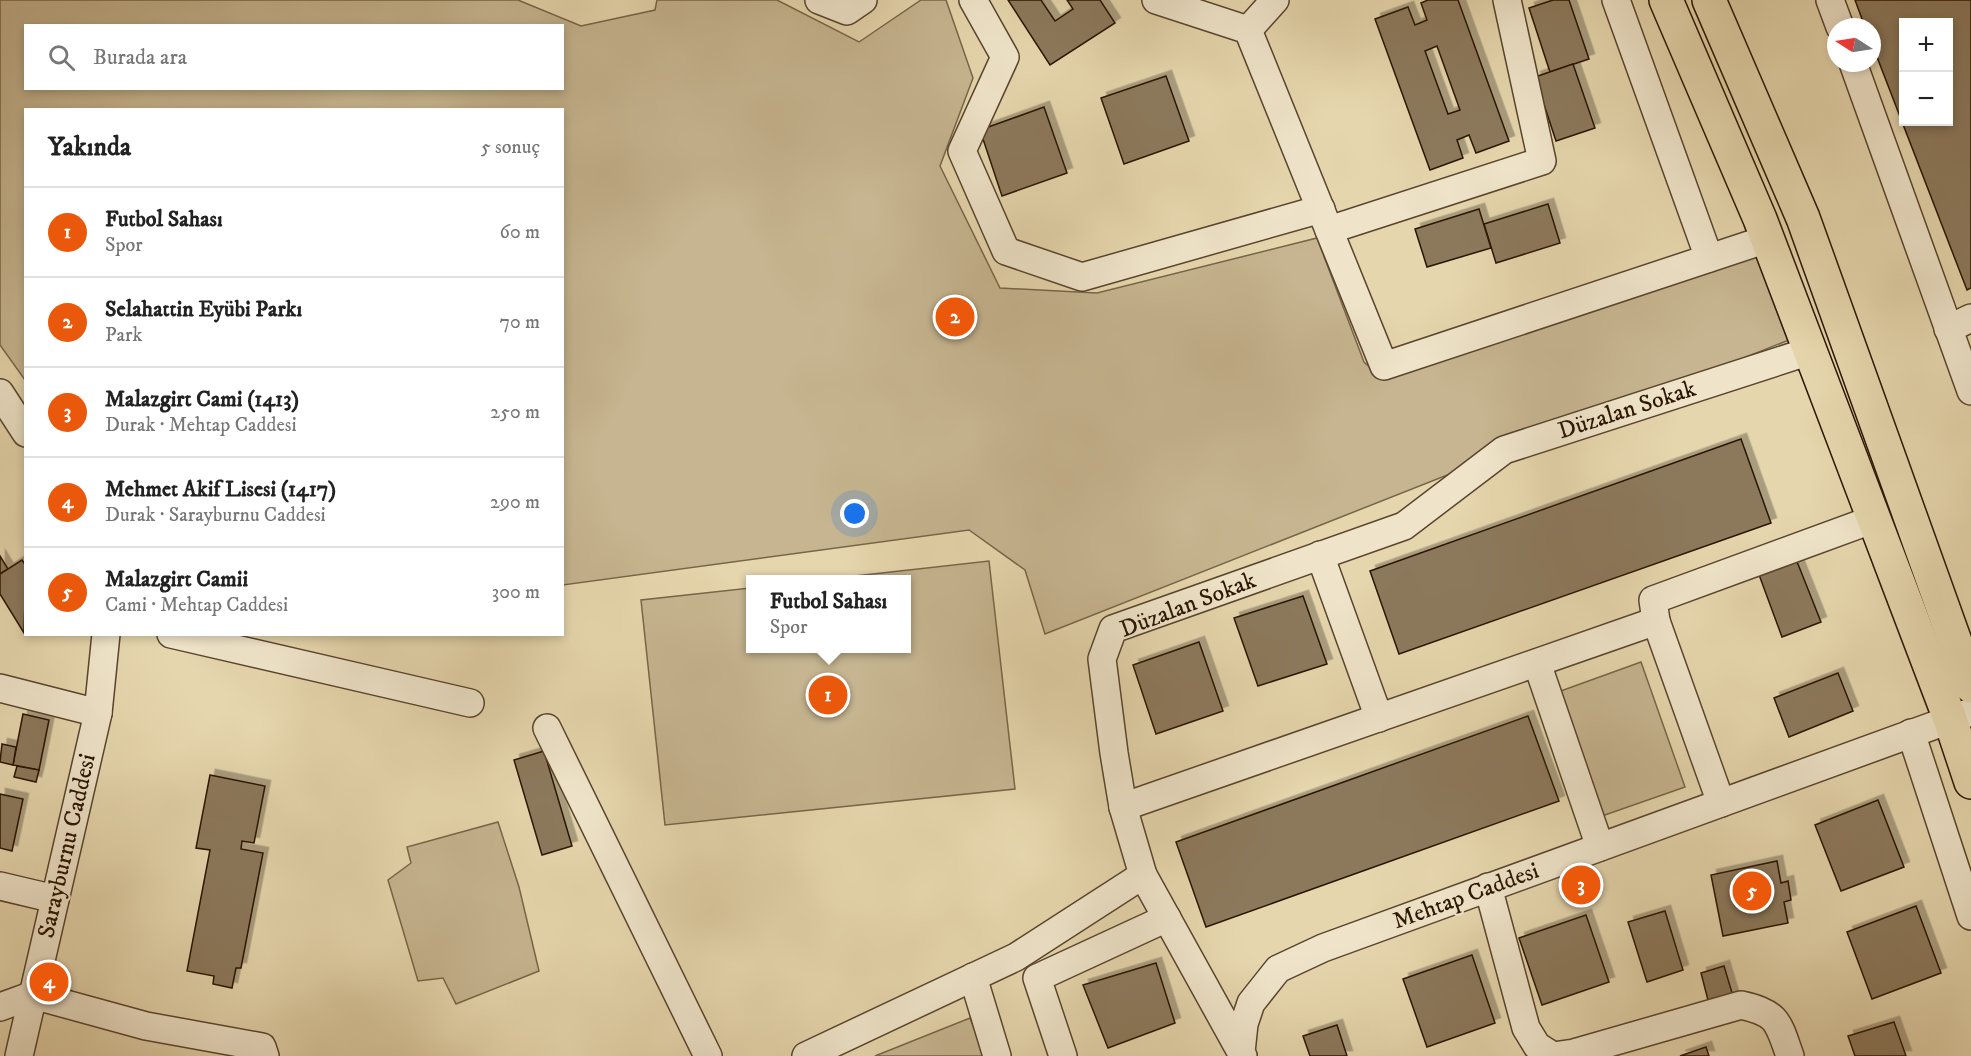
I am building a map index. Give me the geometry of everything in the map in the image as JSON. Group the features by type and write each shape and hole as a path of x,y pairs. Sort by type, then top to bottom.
{"main road":[{"path":"1666,0 1767,238 1874,519 1960,715 1971,782"},
{"path":"1709,0 1803,218 1971,686"}],"street":[{"path":"819,0 847,11 863,0"},
{"path":"973,0 1005,57 962,151 1006,252 1082,277 1325,220 1542,161 1507,0"},
{"path":"1156,0 1248,30 1384,366 1767,238"},
{"path":"1248,30 1275,0"},
{"path":"1616,0 1709,258"},
{"path":"1830,0 1837,18"},
{"path":"1856,72 1959,324 1971,391"},
{"name":"Düzalan Sokak","path":"1242,1054 1143,874 1123,807 1102,659 1113,629 1404,526 1504,450 1810,351"},
{"path":"0,393 24,430"},
{"path":"1721,802 1656,621 1653,600 1874,519"},
{"path":"1320,555 1378,718"},
{"path":"1123,807 1656,621"},
{"name":"Sarayburnu Caddesi","path":"19,1056 98,713 106,636"},
{"path":"180,636 470,703"},
{"path":"1537,663 1600,846"},
{"path":"0,688 98,713"},
{"name":"Mehtap Caddesi","path":"1242,1054 1244,1024 1251,1003 1278,969 1323,948 1960,715"},
{"path":"547,728 708,1056"},
{"path":"1911,733 1971,916"},
{"path":"815,1054 1016,957 1143,874"},
{"path":"0,886 55,899"},
{"path":"1488,887 1527,1028 1537,1046 1553,1056 1574,1053 1741,1005 1761,1009 1778,1022 1790,1056"},
{"path":"1063,1056 1037,978 1167,918"},
{"path":"973,978 997,1056"},
{"path":"0,1007 33,995 146,1026 262,1047 266,1056"}],"shaded area":[{"path":"0,0 518,0 581,26 655,10 657,0 777,0 859,42 921,0 946,0 973,78 940,166 1000,288 1097,293 1317,238 1364,362 1382,378 1758,256 1789,340 1045,634 1025,570 969,530 564,585 564,108 24,108 24,379 0,345"},
{"path":"989,561 1015,789 665,825 641,600 746,588 746,653 911,653 911,575 864,575"},
{"path":"1641,662 1685,787 1602,816 1558,692"},
{"path":"498,822 519,887 539,971 456,1004 443,978 418,981 388,880 411,863 407,847"},
{"path":"970,1018 985,1056 875,1056"}],"building":[{"path":"1008,0 1041,0 1055,21 1073,9 1067,0 1100,0 1115,23 1050,65"},
{"path":"1428,0 1458,0 1509,141 1476,153 1469,135 1457,140 1463,158 1430,170 1375,19 1408,7 1415,25 1427,20 1421,3","holes":["1437,46 1460,110 1448,114 1425,51"]},
{"path":"1553,0 1569,0 1589,59 1550,72 1529,8"},
{"path":"1855,0 1971,0 1971,288 1967,290 1904,126 1953,126 1953,18 1899,18 1899,114 1881,67 1881,18 1862,18"},
{"path":"1573,64 1595,128 1556,141 1535,77"},
{"path":"1166,76 1189,141 1124,164 1101,98"},
{"path":"1044,107 1067,173 1002,196 980,130"},
{"path":"1548,204 1560,243 1496,263 1484,224"},
{"path":"1479,209 1491,248 1427,267 1415,229"},
{"path":"1741,439 1771,523 1399,654 1370,571"},
{"path":"0,556 8,569 0,574"},
{"path":"1796,559 1821,622 1782,637 1758,572"},
{"path":"22,560 24,563 24,633 0,594 0,574"},
{"path":"1303,596 1327,664 1258,686 1234,618"},
{"path":"1199,642 1223,711 1156,734 1133,665"},
{"path":"1838,673 1853,711 1789,737 1774,698"},
{"path":"23,714 49,720 39,770 13,765"},
{"path":"1528,716 1559,801 1206,927 1176,842"},
{"path":"2,744 16,747 13,765 0,762"},
{"path":"544,751 572,846 542,855 514,760"},
{"path":"17,766 39,770 36,782 14,777"},
{"path":"210,775 265,786 254,843 242,841 241,849 263,853 241,968 236,968 232,988 213,984 214,976 187,971 210,850 196,848"},
{"path":"0,794 23,799 12,851 0,848"},
{"path":"1878,800 1904,867 1841,891 1815,825"},
{"path":"1777,861 1781,883 1788,881 1791,900 1784,902 1788,923 1723,936 1711,875"},
{"path":"1916,906 1941,973 1872,999 1847,932"},
{"path":"1665,911 1683,970 1647,982 1628,922"},
{"path":"1586,915 1609,982 1542,1005 1519,938"},
{"path":"1472,955 1495,1023 1427,1047 1403,979"},
{"path":"1156,963 1175,1023 1108,1048 1083,985"},
{"path":"1724,966 1733,996 1709,1004 1701,973"},
{"path":"1894,1022 1906,1056 1855,1056 1848,1036"},
{"path":"1337,1025 1347,1056 1310,1056 1303,1036"},
{"path":"1706,1047 1709,1056 1680,1056"}],"place":[{"name":"Selahattin Eyübi Parkı","path":"955,317"},
{"name":"Futbol Sahası","path":"828,695"},
{"name":"Malazgirt Cami (1413)","path":"1581,885"},
{"name":"Malazgirt Camii","path":"1752,891"},
{"name":"Mehmet Akif Lisesi (1417)","path":"49,982"}]}
